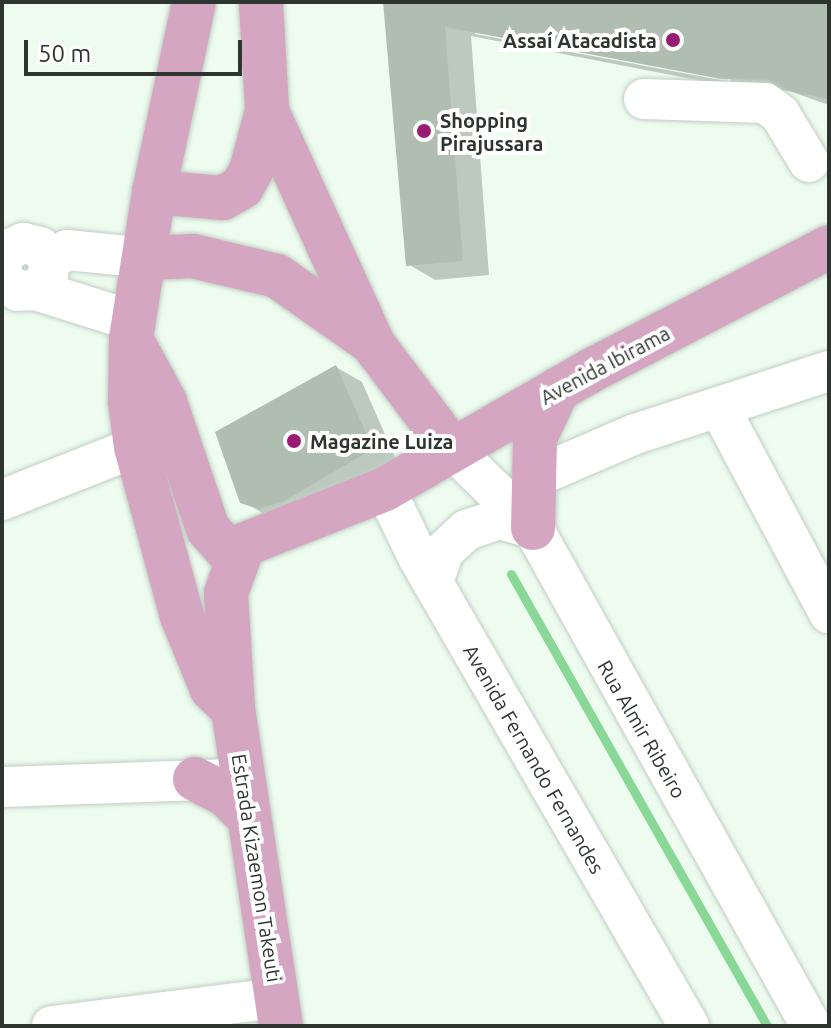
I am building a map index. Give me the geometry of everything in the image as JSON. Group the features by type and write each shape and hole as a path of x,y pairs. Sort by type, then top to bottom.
{"main road":[{"path":"194,2 154,192 147,258 133,330 130,401 136,447 182,616 212,689 235,723 224,761 195,779"},
{"path":"154,192 213,199 242,187 251,171 267,111 261,2"},
{"path":"267,111 373,344 452,449"},
{"name":"Avenida Ibirama","path":"243,546 385,489 558,389 829,247"},
{"path":"147,258 193,256 277,276 373,344"},
{"path":"133,330 165,402 208,529 226,549 243,546"},
{"path":"533,528 535,438 558,389"},
{"path":"385,489 410,449 422,408"},
{"name":"Estrada Kizaemon Takeuti","path":"243,546 226,593 235,723 279,1012"},
{"path":"195,779 225,794 245,797"}],"street":[{"path":"644,99 765,103 780,114 809,162"},
{"path":"13,268 67,250 147,258"},
{"path":"13,268 133,330"},
{"path":"533,478 588,451 829,371"},
{"path":"719,407 829,613"},
{"path":"2,500 136,447"},
{"name":"Rua Almir Ribeiro","path":"452,449 533,528 811,1026"},
{"name":"Avenida Fernando Fernandes","path":"385,489 433,583 689,1026"},
{"path":"433,583 443,552 467,530 499,519 533,528"},
{"path":"2,787 195,779"},
{"path":"52,1026 279,1012"}],"building":[{"path":"383,2 829,2 829,99 788,91 767,80 721,79 445,27 463,261 406,266"},
{"name":"Magazine Luiza","path":"336,365 373,449 284,501 259,509 240,503 215,432"}],"waterway":[{"path":"511,574 767,1026"}],"place":[{"name":"Assaí Atacadista","path":"673,40"},
{"name":"Shopping Pirajussara","path":"424,131"},
{"name":"Magazine Luiza","path":"294,441"}]}
